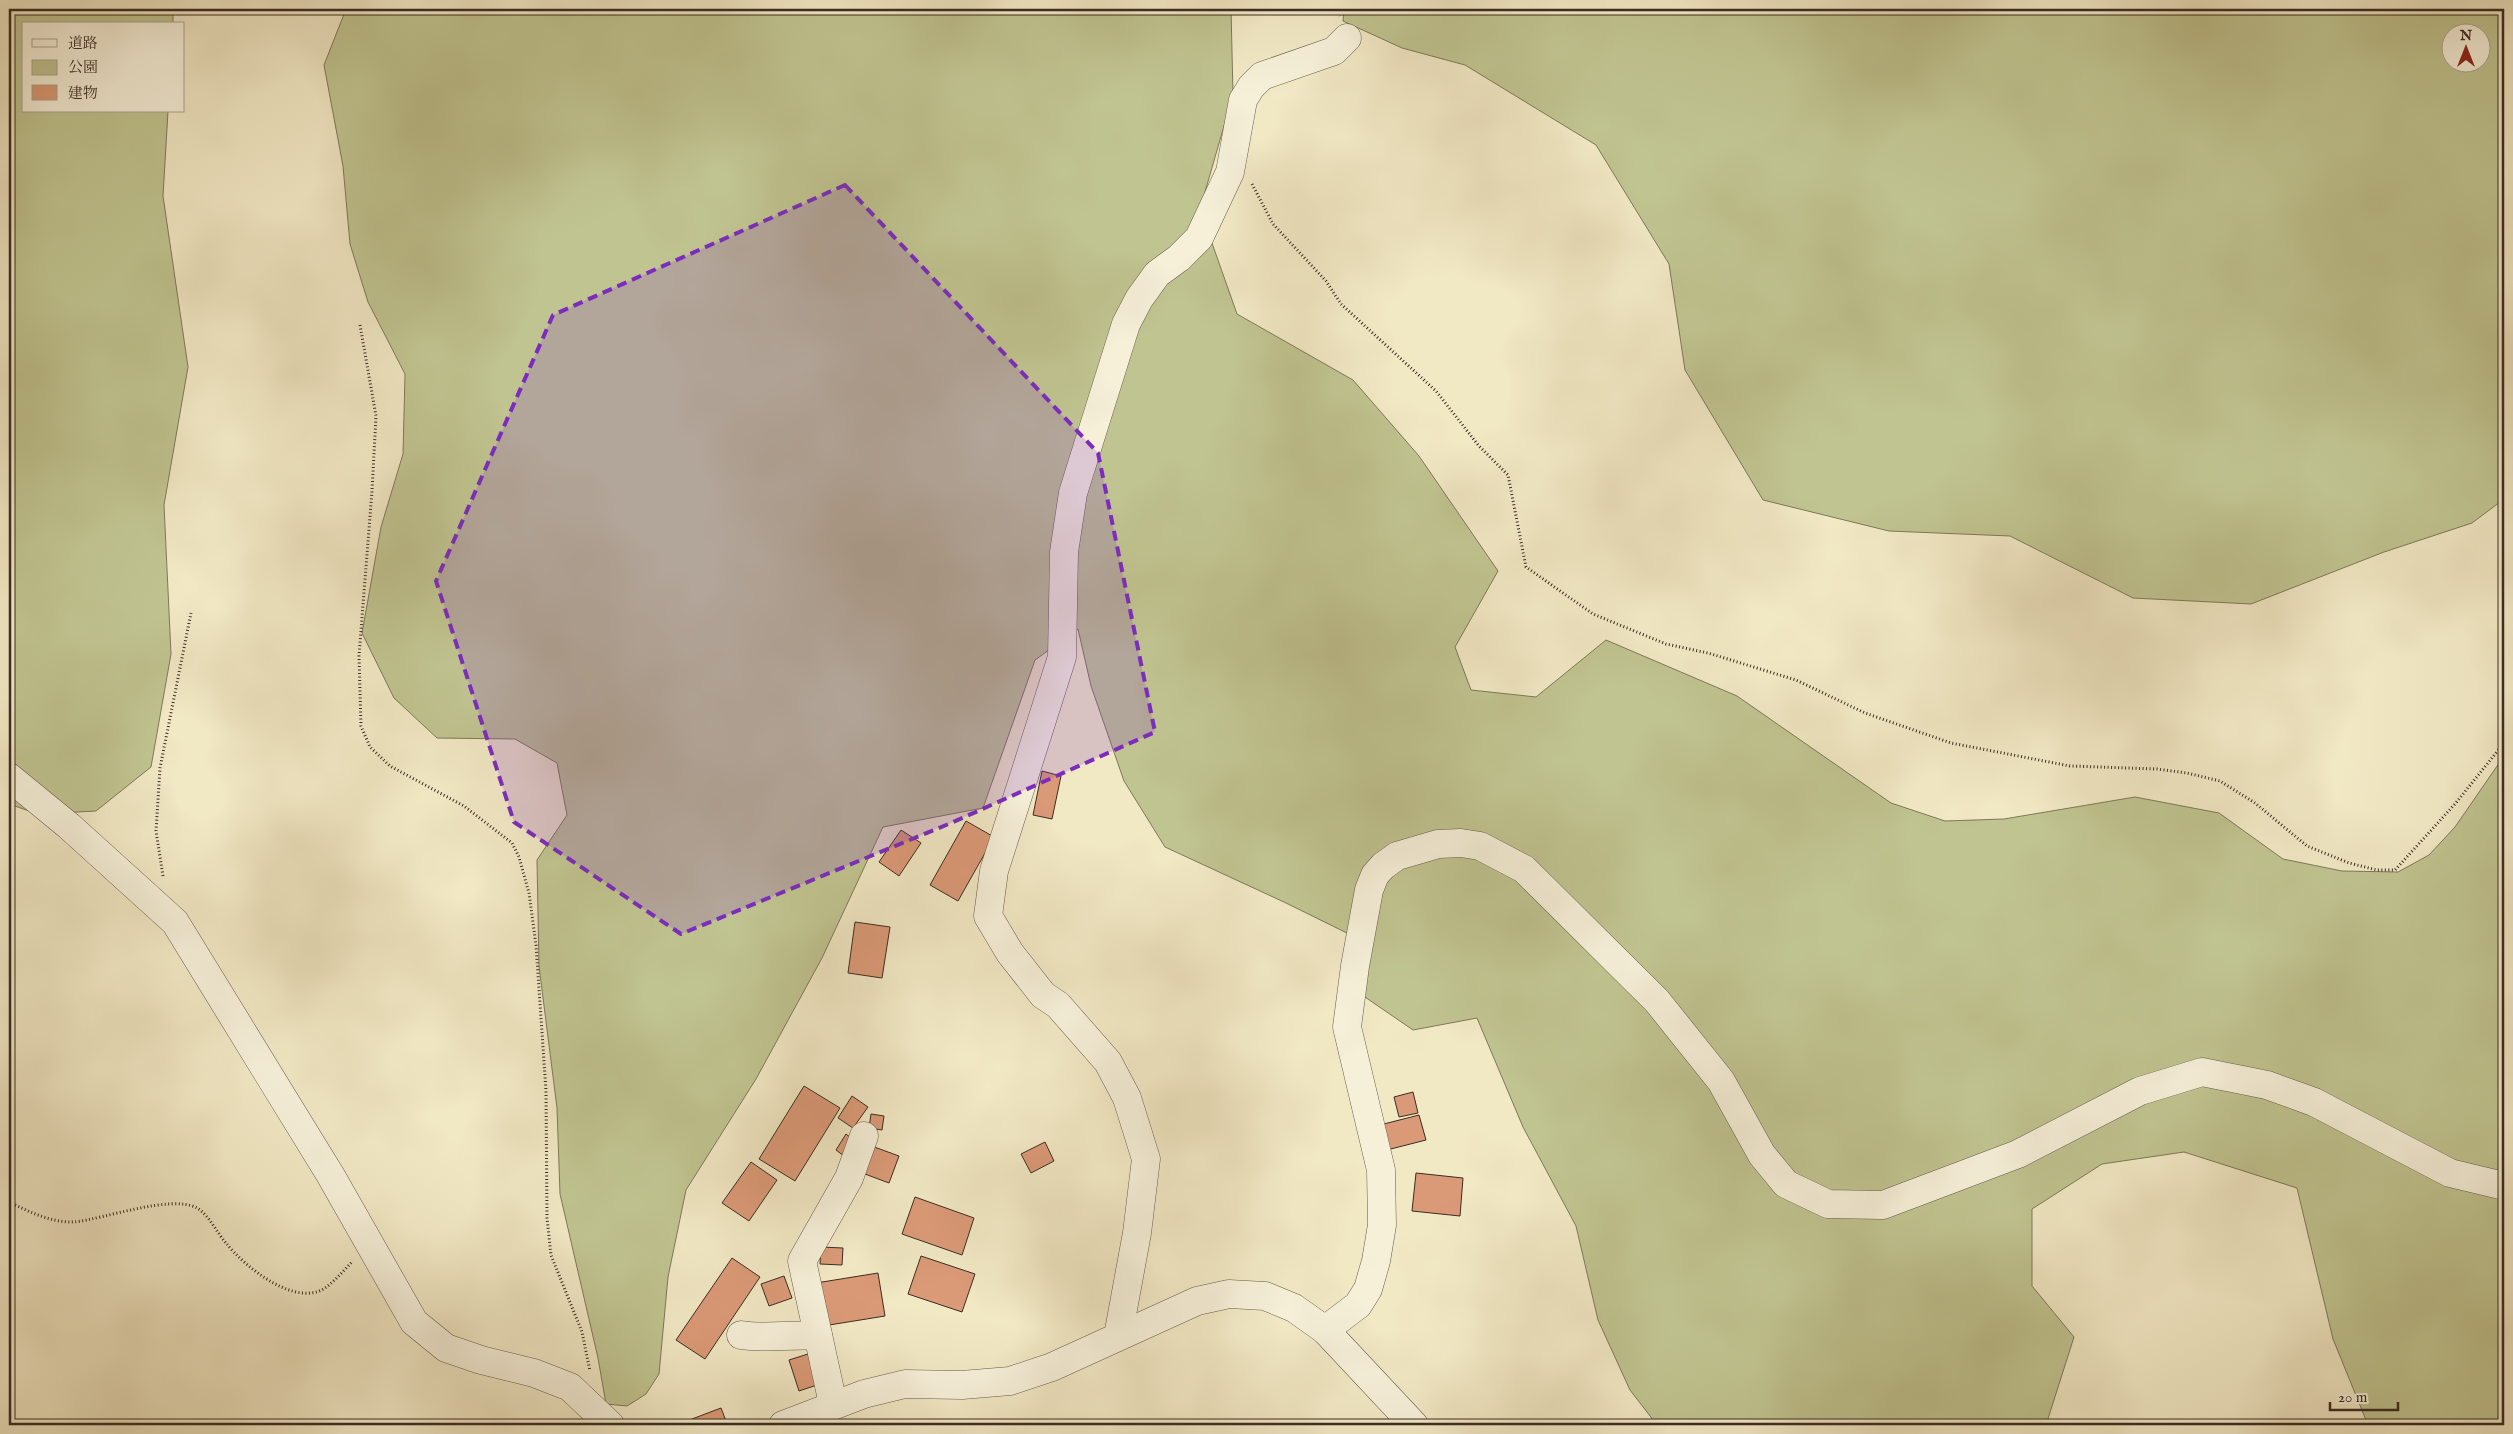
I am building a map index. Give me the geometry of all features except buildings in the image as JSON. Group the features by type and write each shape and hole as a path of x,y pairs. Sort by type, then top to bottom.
{"street":[{"path":"1118,1336 1137,1233 1146,1159 1127,1098 1108,1062 1058,1005 1043,994 1010,953 988,916 994,871 1062,657 1064,552 1073,493 1126,324 1139,299 1157,274 1179,258 1199,238 1219,199 1235,151 1243,100 1262,76 1334,51 1347,38"},
{"path":"9,777 69,826 175,922 282,1094 414,1322 446,1348 481,1360 534,1372 570,1387 586,1400 610,1425"},
{"path":"1325,1330 1358,1305 1368,1289 1376,1261 1382,1225 1382,1170 1347,1027 1355,966 1369,890 1375,875 1383,866 1397,856 1438,844 1461,842 1480,846 1524,869 1658,1001 1721,1081 1762,1155 1786,1184 1828,1204 1883,1205 2018,1154 2082,1119 2140,1091 2202,1072 2268,1085 2314,1102 2450,1173 2504,1186"},
{"path":"834,1404 802,1261 849,1178 864,1136"},
{"path":"783,1425 834,1404 905,1384 962,1385 1010,1381 1052,1367 1197,1301 1230,1294 1265,1296 1294,1308 1325,1330 1414,1425"},
{"path":"741,1335 760,1338 799,1335 818,1336"}],"path":[{"path":"1235,151 1273,224 1326,281 1341,304 1436,391 1479,446 1508,475 1526,567 1593,614 1666,644 1708,653 1796,680 1865,713 1951,743 2070,766 2157,769 2187,772 2220,781 2255,803 2307,846 2349,863 2377,870 2395,870 2455,804 2504,743"},
{"path":"360,325 376,416 372,491 358,656 361,726 370,747 390,766 464,806 512,843 519,858 529,893 536,945 546,1091 548,1227 552,1255 582,1332 592,1383 586,1400"},
{"path":"163,878 156,831 160,768 191,613"},
{"path":"9,1202 53,1220 73,1222 148,1207 181,1204 198,1208 235,1256 259,1274 291,1292 310,1294 325,1288 354,1260 373,1252"}],"highlighted area":[{"path":"845,185 1098,453 1155,732 951,823 681,934 514,822 436,581 553,315"}],"green space":[{"path":"9,9 173,9 173,22 22,22 22,112 168,112 163,196 188,367 164,505 171,654 151,767 96,811 38,814 9,804"},
{"path":"346,9 1231,9 1233,95 1200,209 1237,314 1353,380 1419,456 1498,571 1455,647 1471,690 1536,697 1606,640 1737,696 1891,803 1945,821 2004,819 2135,797 2219,813 2283,859 2342,871 2398,872 2429,855 2455,827 2504,756 2504,1425 2368,1425 2333,1339 2297,1188 2184,1152 2102,1164 2032,1209 2032,1286 2074,1337 2046,1425 1657,1425 1630,1390 1598,1320 1576,1226 1523,1127 1477,1018 1413,1030 1362,995 1355,937 1165,847 1124,781 1091,686 1078,629 1035,660 983,808 883,827 822,958 756,1079 686,1190 668,1277 659,1374 646,1394 627,1406 606,1404 598,1358 560,1194 557,1108 539,966 537,860 567,815 557,763 515,739 437,738 394,698 362,633 381,527 403,454 405,374 368,302 350,244 343,166 324,65"},
{"path":"1344,9 2504,9 2504,499 2472,523 2384,552 2251,604 2133,598 2010,536 1889,531 1763,500 1685,370 1669,264 1596,145 1465,65 1402,48 1343,21"}]}
